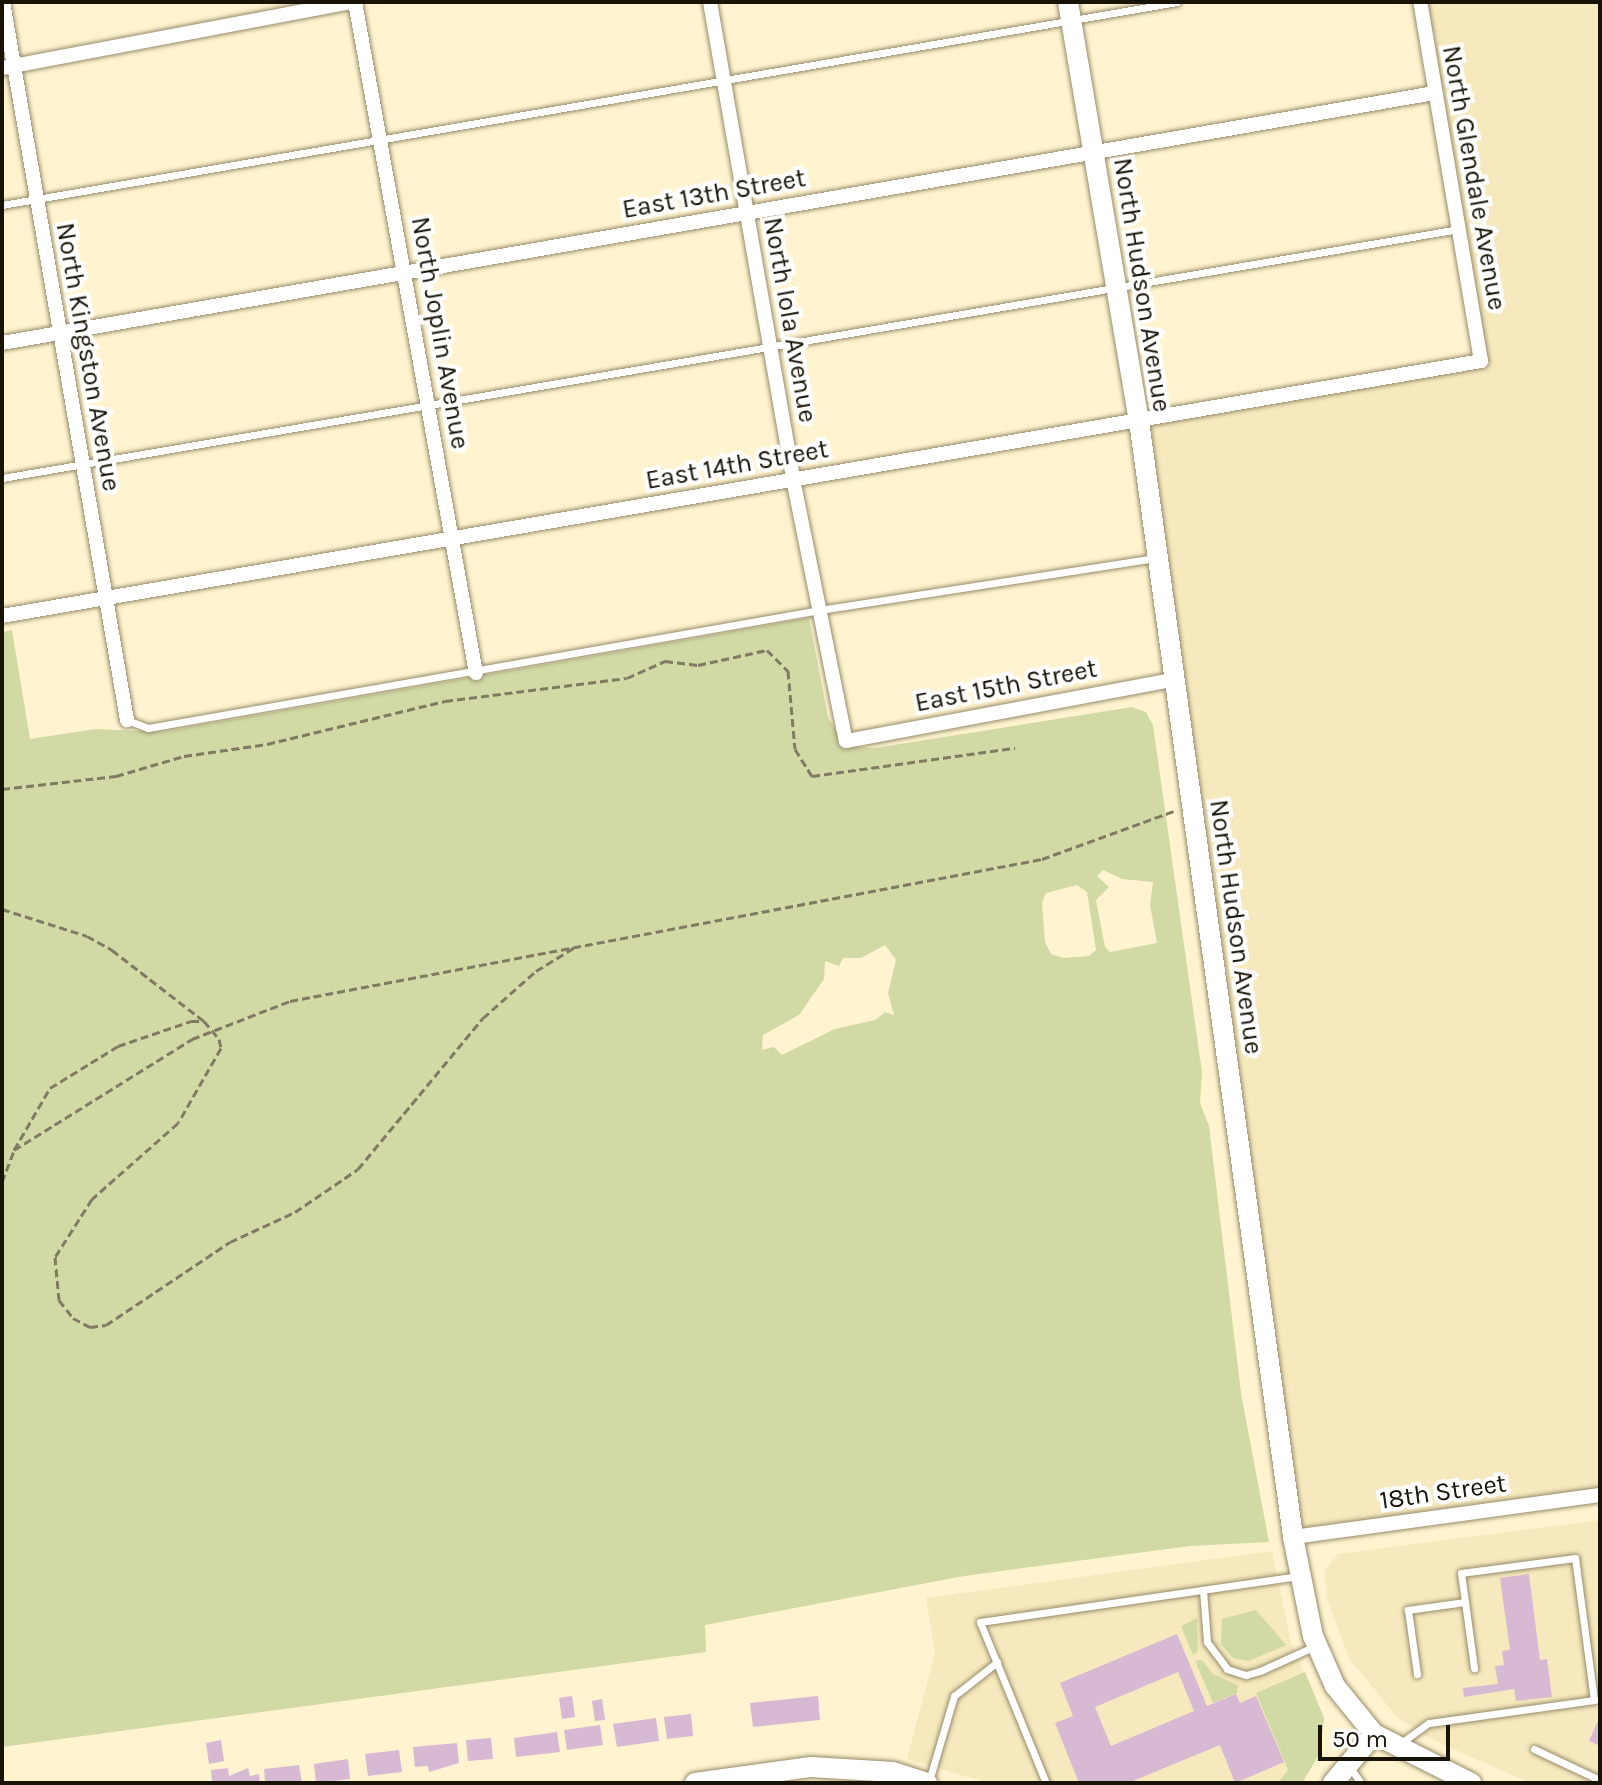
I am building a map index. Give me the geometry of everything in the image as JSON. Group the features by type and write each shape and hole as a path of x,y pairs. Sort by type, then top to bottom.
{"main road":[{"name":"North Hudson Avenue","path":"1069,11 1139,421 1293,1537 1301,1576 1317,1645 1335,1686 1374,1734 1471,1783"},
{"path":"1333,1783 1374,1734"},
{"path":"695,1783 811,1767 893,1772 928,1783"}],"street":[{"name":"North Kingston Avenue","path":"3,2 8,67 36,200 127,720"},
{"path":"8,67 354,2"},
{"name":"North Joplin Avenue","path":"354,2 476,673"},
{"name":"North Iola Avenue","path":"710,2 793,479 846,741"},
{"name":"North Glendale Avenue","path":"1420,2 1481,361"},
{"name":"East 13th Street","path":"2,343 1435,93"},
{"name":"East 14th Street","path":"2,616 1481,361"},
{"name":"East 15th Street","path":"846,741 1176,679"},
{"name":"18th Street","path":"1293,1537 1600,1495"}],"lane":[{"path":"2,205 724,81 1069,11 1177,2"},
{"path":"2,478 1458,229"},
{"path":"127,720 148,728 476,673 820,610 1158,558"},
{"path":"1396,1746 1429,1723 1594,1700 1575,1558 1461,1573 1474,1668"},
{"path":"1046,1783 980,1622 1301,1576"},
{"path":"1203,1590 1207,1642 1219,1662 1236,1673 1260,1671 1317,1645"},
{"path":"1417,1674 1408,1610 1465,1602"},
{"path":"928,1783 954,1696 997,1662"},
{"path":"1534,1749 1600,1780"},
{"path":"1348,1764 1361,1783"}],"path":[{"path":"2,789 116,776 184,756 267,744 445,701 627,678 665,661 698,665 767,650 788,671 795,749 812,776 1015,748"},
{"path":"14,1150 213,1030 290,1001 1042,859 1193,804"},
{"path":"2,909 112,950 204,1021 213,1030 221,1048 178,1123 92,1199 55,1257 59,1300 73,1318 90,1327 117,1321 230,1242 334,1188 380,1145 483,1018 536,971 579,945"},
{"path":"2,1182 14,1150 50,1088 85,1064 161,1028 204,1021"}],"shaded area":[{"path":"1420,2 1600,2 1600,1495 1293,1537 1139,421 1481,361"},
{"path":"1600,1520 1600,1783 1530,1783 1429,1738 1396,1716 1349,1658 1327,1599 1324,1571 1338,1554"},
{"path":"1272,1551 1291,1643 1324,1718 1320,1753 1302,1783 989,1783 907,1759 935,1653 926,1598"}],"green space":[{"path":"809,618 828,717 846,747 875,748 1132,707 1146,712 1153,725 1202,1072 1200,1103 1209,1126 1241,1393 1269,1542 1190,1546 964,1576 705,1625 706,1652 2,1747 2,632 12,630 30,739 96,729 161,732","holes":["1103,870 1122,879 1153,882 1150,905 1157,943 1110,952 1105,947 1096,900 1109,887 1097,876","1077,885 1087,892 1096,950 1089,956 1064,958 1051,954 1045,942 1042,903 1046,893","885,945 896,960 888,993 894,1015 885,1012 875,1020 835,1029 782,1055 774,1047 762,1050 763,1035 799,1015 824,979 825,961 839,966 843,958 861,958"]},
{"path":"1256,1610 1286,1645 1249,1661 1233,1658 1221,1644 1222,1619"},
{"path":"1197,1618 1198,1651 1193,1655 1181,1626"},
{"path":"1202,1660 1213,1674 1238,1685 1237,1693 1213,1703 1195,1661"},
{"path":"1305,1672 1324,1718 1320,1753 1302,1783 1278,1783 1288,1770 1256,1693"}],"building":[{"path":"1529,1574 1540,1660 1547,1659 1552,1697 1516,1701 1514,1689 1464,1697 1463,1688 1498,1684 1495,1666 1504,1665 1502,1651 1510,1650 1500,1578"},
{"path":"1177,1634 1207,1706 1236,1694 1240,1703 1256,1696 1284,1762 1235,1783 1220,1745 1128,1783 1079,1783 1055,1723 1073,1716 1060,1683","holes":["1178,1672 1194,1711 1111,1746 1095,1707"]},
{"path":"572,1696 575,1717 562,1719 559,1698"},
{"path":"818,1696 820,1720 753,1727 750,1703"},
{"path":"602,1699 605,1720 595,1721 592,1701"},
{"path":"691,1714 693,1736 667,1739 664,1717"},
{"path":"1600,1716 1600,1746 1589,1741"},
{"path":"656,1718 659,1741 617,1747 613,1724"},
{"path":"600,1725 603,1745 567,1750 564,1730"},
{"path":"557,1732 560,1752 516,1757 514,1738"},
{"path":"491,1738 493,1759 468,1761 466,1740"},
{"path":"221,1740 224,1761 209,1764 206,1743"},
{"path":"457,1743 459,1763 429,1772 428,1766 415,1767 413,1747"},
{"path":"399,1750 402,1772 368,1776 365,1754"},
{"path":"348,1759 350,1779 316,1783 314,1764"},
{"path":"299,1765 302,1783 265,1783 264,1769"},
{"path":"228,1768 229,1776 248,1768 250,1776 259,1774 260,1783 212,1783 211,1770"}]}
